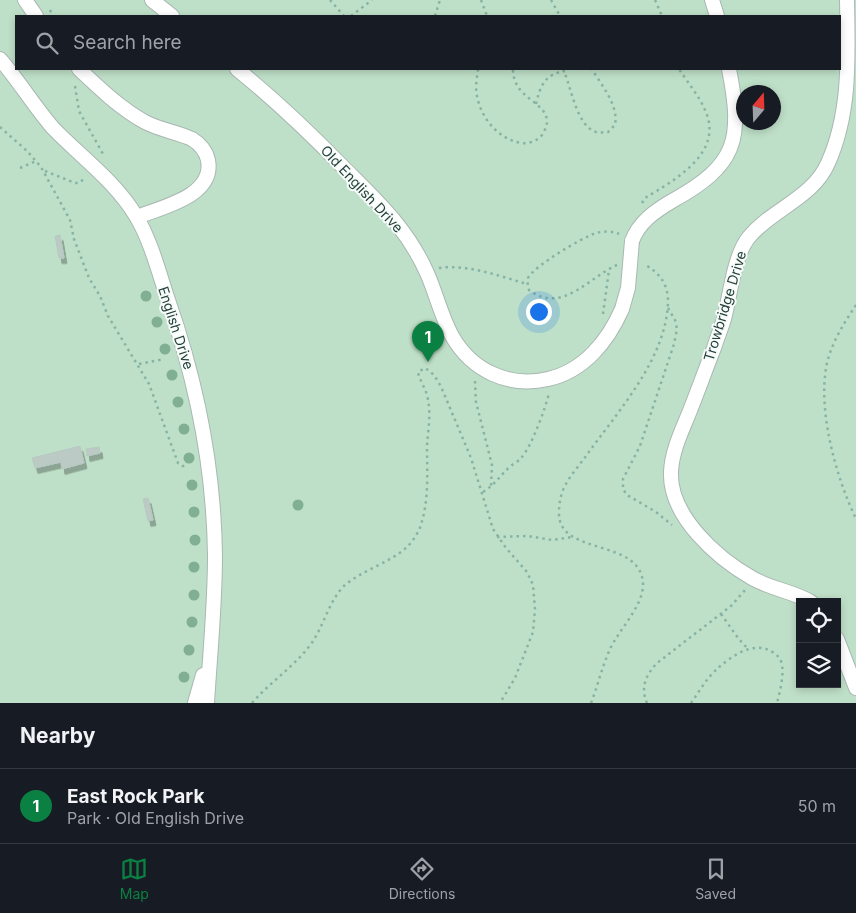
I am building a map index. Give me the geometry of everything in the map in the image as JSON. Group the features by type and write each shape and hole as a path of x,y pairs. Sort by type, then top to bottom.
{"street":[{"path":"25,0 35,15"},
{"path":"152,0 171,15"},
{"path":"712,0 717,15"},
{"name":"Trowbridge Drive","path":"802,598 753,579 722,557 688,522 674,496 671,483 672,461 678,439 723,321 743,246 756,230 805,193 817,181 828,165 836,145 845,106 848,0"},
{"name":"English Drive","path":"0,59 52,126 111,183 137,217 181,336 205,436 212,488 215,554 207,703"},
{"name":"Old English Drive","path":"238,70 293,117 397,224 414,247 426,270 452,336 464,352 476,365 491,374 518,382 550,379 574,368 592,354 615,324 628,288 632,241 639,227 646,219 664,206 711,176 726,157 734,136 736,121 729,70"},
{"path":"76,74 146,123 192,139 200,145 206,154 209,165 200,188 183,199 137,217"},
{"path":"839,643 856,688"},
{"name":"English Drive","path":"195,703 210,650"}],"path":[{"path":"330,0 343,15"},
{"path":"352,15 372,0"},
{"path":"435,15 440,0"},
{"path":"481,0 487,15"},
{"path":"551,0 559,15"},
{"path":"654,0 662,15"},
{"path":"478,70 477,96 481,109 492,126 506,138 524,143 532,142 538,139 546,129 546,115 517,87 513,79 513,70"},
{"path":"536,104 538,95 548,77 564,70 575,105 583,121 591,130 597,133 608,132 615,125 615,114 607,94 593,70"},
{"path":"646,219 640,210 645,198 690,168 709,139 710,127 705,110 679,70"},
{"path":"76,74 79,111 104,159"},
{"path":"0,127 36,160 70,220 74,240 89,278 100,296 108,316 149,384 178,463 186,466"},
{"path":"20,168 36,160"},
{"path":"43,171 76,183 79,183 87,176"},
{"path":"623,264 609,270 577,291 553,298 534,294 529,290 527,284 529,276 541,265 574,244 596,233 615,232 632,241"},
{"path":"591,703 610,649 638,602 643,585 641,574 628,558 573,537 562,525 559,517 560,499 563,489 630,395 656,350 666,322 668,296 660,276 655,270 640,264"},
{"path":"426,270 442,267 467,269 527,284"},
{"path":"609,270 602,312 606,319 615,324"},
{"path":"856,305 833,344 827,363 824,391 826,418 838,473 856,519"},
{"path":"138,364 164,359"},
{"path":"476,365 474,377 476,402 492,466 491,487"},
{"path":"252,703 259,694 291,667 311,644 334,600 344,586 406,548 416,536 422,524 424,512 429,412 427,395 418,374 421,369 425,368 437,379 471,458 483,492 489,518 498,537 530,578 535,594 533,632 523,662 500,703"},
{"path":"483,492 491,487 512,464 524,455 545,407 550,388 550,379"},
{"path":"498,537 528,536 552,540 573,537"},
{"path":"645,702 644,684 649,672 657,663 738,600 753,579"},
{"path":"721,614 748,649"},
{"path":"691,703 709,677 718,669 748,649 762,647 778,656 782,663 777,703"}],"green space":[{"path":"0,0 856,0 856,703 0,703"}],"building":[{"path":"60,235 64,258 59,258 55,236"},
{"path":"80,446 84,463 62,469 61,462 35,468 32,458"},
{"path":"99,447 100,453 87,456 86,449"},
{"path":"148,498 153,520 148,521 143,499"}],"place":[{"name":"East Rock Park","path":"428,362"}]}
